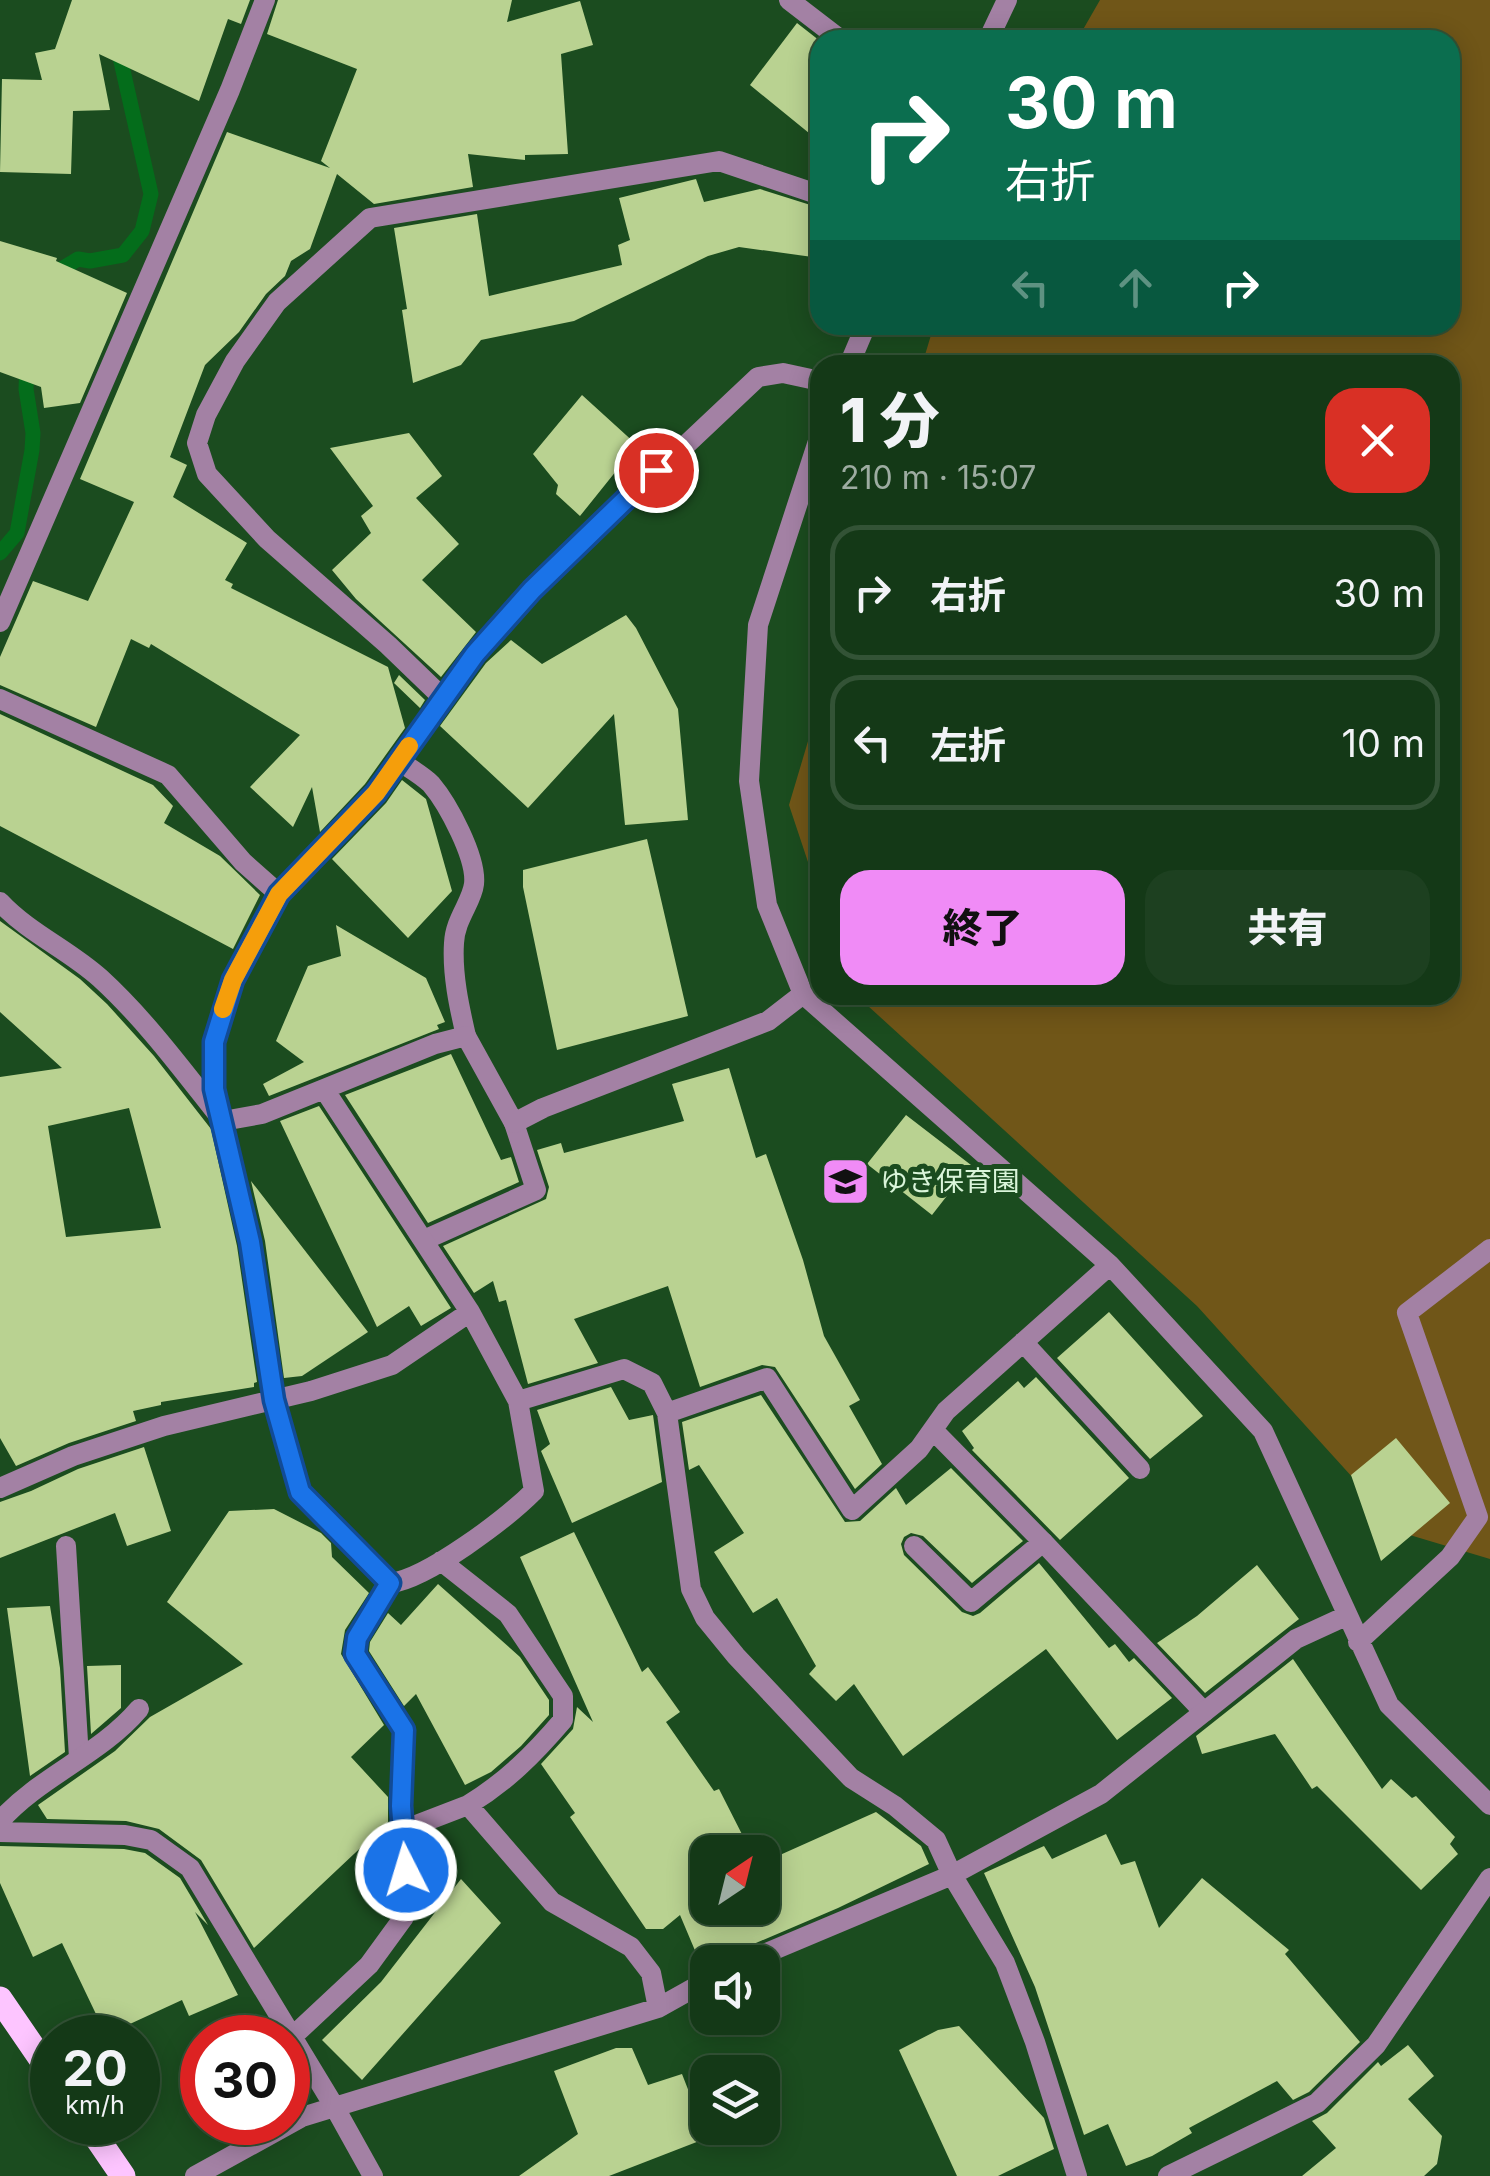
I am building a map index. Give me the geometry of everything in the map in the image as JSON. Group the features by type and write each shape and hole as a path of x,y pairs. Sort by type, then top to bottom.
{"main road":[{"path":"0,1999 30,2043"},
{"path":"102,2145 123,2176"}],"street":[{"path":"0,622 230,90 265,0"},
{"path":"789,0 828,30"},
{"path":"993,30 1007,0"},
{"path":"443,698 267,539 207,474 197,444 206,415 235,361 277,302 370,218 719,161 810,192"},
{"path":"390,1583 300,1492 274,1400 250,1242 214,1089 214,1042 233,980 279,894 376,793 475,654 532,590 758,377 783,373 810,378"},
{"path":"810,466 758,625 749,781 767,905 802,994 810,1001"},
{"path":"0,699 168,775 242,862 279,894"},
{"path":"399,760 430,783 450,812 470,857 474,885 458,916 454,943 457,996 466,1036 514,1123 536,1190 424,1240"},
{"path":"0,902 15,918 98,976 162,1044 224,1120"},
{"path":"514,1123 542,1108 768,1021 802,994"},
{"path":"815,1005 1110,1265 1263,1431 1389,1706 1490,1804"},
{"path":"224,1120 262,1114 435,1044 466,1036"},
{"path":"324,1089 470,1312 518,1401 534,1491 440,1562 408,1581 390,1583"},
{"path":"1358,1642 1450,1556 1478,1517 1407,1313 1490,1249"},
{"path":"667,1414 767,1378 852,1510 919,1449 946,1411 1110,1265"},
{"path":"0,1488 72,1456 164,1426 274,1400 392,1365 470,1312"},
{"path":"1023,1342 1140,1469"},
{"path":"518,1401 624,1369 652,1382 667,1414 692,1589 705,1618 851,1778 895,1806 936,1840 952,1875 1005,1963 1035,2042 1077,2176"},
{"path":"933,1430 1204,1712"},
{"path":"914,1546 971,1602 1043,1542"},
{"path":"66,1546 79,1758"},
{"path":"403,1830 468,1806 504,1783 564,1720 562,1696 508,1614 440,1562"},
{"path":"310,2020 369,1965 404,1917 404,1730 355,1654 357,1638 390,1583"},
{"path":"780,1947 952,1875 1101,1794 1296,1639 1346,1616"},
{"path":"0,1821 19,1800 124,1726 139,1708"},
{"path":"468,1806 552,1902 631,1947 652,1973 658,2008"},
{"path":"0,1832 125,1835 151,1840 172,1853 190,1868 279,2015"},
{"path":"1168,2176 1317,2102 1376,2045 1490,1878"},
{"path":"195,2176 302,2117 658,2008 690,1990"},
{"path":"310,2067 373,2176"}],"shaded area":[{"path":"1100,0 1490,0 1490,1559 1403,1533 1197,1306 867,1005 1460,1005 1460,355 925,355 931,335 1460,335 1460,30 1083,30"},
{"path":"810,735 810,868 789,805"}],"building":[{"path":"72,0 250,0 241,24 228,19 199,101 99,54 110,110 73,111 71,174 0,172 2,79 42,80 35,53 55,49"},
{"path":"278,0 512,0 507,22 580,1 593,45 561,54 568,154 525,155 525,160 468,154 473,187 374,204 337,174 310,249 291,261 285,276 266,294 239,332 205,365 170,457 187,465 173,497 247,543 225,580 233,584 231,588 388,667 405,728 365,784 320,832 312,787 293,827 250,787 300,735 151,644 149,648 131,639 96,727 0,685 0,657 33,581 88,601 134,502 80,479 227,132 330,168 321,161 357,69 267,34"},
{"path":"797,23 810,33 810,134 750,85"},
{"path":"696,179 704,202 760,189 810,205 810,257 739,247 708,256 574,321 481,340 461,365 413,383 402,310 407,309 394,228 477,214 489,296 622,265 618,245 630,240 619,198"},
{"path":"0,241 57,258 56,261 127,293 80,403 44,408 41,387 0,372"},
{"path":"582,395 637,445 580,516 556,494 558,485 533,454"},
{"path":"409,433 442,476 416,498 459,544 422,580 476,632 441,677 356,599 332,570 371,533 361,516 373,506 330,448"},
{"path":"626,615 678,709 688,820 625,825 614,714 528,808 440,726 486,663 511,640 542,664"},
{"path":"399,675 425,700 420,708 394,683"},
{"path":"0,714 153,785 173,806 164,823 220,856 260,895 233,949 0,826"},
{"path":"402,780 426,799 452,891 408,938 332,859 386,803"},
{"path":"647,839 688,1016 557,1050 523,887 523,870"},
{"path":"0,921 80,979 107,1004 211,1129 237,1246 257,1382 254,1387 161,1402 133,1411 136,1421 16,1466 0,1438 0,1077 62,1068 0,1012","holes":["129,1108 161,1228 66,1237 48,1126"]},
{"path":"336,925 426,978 445,1022 437,1025 439,1029 269,1096 263,1084 304,1062 276,1041 308,966 341,956"},
{"path":"451,1054 501,1160 511,1157 519,1182 428,1223 345,1095"},
{"path":"729,1068 756,1158 766,1154 803,1260 824,1336 860,1400 849,1406 882,1464 855,1489 775,1367 762,1365 700,1387 668,1286 574,1319 598,1363 528,1384 506,1300 499,1302 493,1281 474,1293 443,1246 546,1199 549,1187 537,1150 561,1143 564,1153 684,1121 672,1084"},
{"path":"319,1106 451,1308 421,1326 409,1306 377,1327 280,1121"},
{"path":"906,1115 971,1165 932,1215 867,1164"},
{"path":"251,1181 368,1332 302,1376 284,1378 265,1241"},
{"path":"1109,1312 1203,1416 1150,1459 1057,1358"},
{"path":"1036,1377 1129,1478 1060,1540 972,1450 962,1431 1018,1381 1024,1388"},
{"path":"611,1387 629,1420 653,1415 662,1482 572,1523 541,1451 550,1444 537,1410"},
{"path":"761,1395 845,1522 860,1521 896,1488 906,1505 951,1468 1023,1541 972,1583 923,1536 911,1533 904,1537 904,1555 962,1612 973,1616 980,1613 1039,1563 1109,1648 1115,1644 1129,1662 1134,1658 1172,1698 1117,1740 1046,1649 903,1756 854,1684 836,1701 809,1674 816,1666 777,1598 753,1613 714,1552 744,1533 699,1465 689,1470 682,1422"},
{"path":"1396,1438 1450,1503 1381,1561 1351,1475"},
{"path":"144,1447 171,1531 127,1546 115,1513 0,1558 0,1502"},
{"path":"274,1509 321,1533 331,1543 332,1557 369,1593 345,1630 341,1654 384,1725 351,1757 388,1797 388,1822 254,1948 201,1860 159,1829 126,1821 47,1819 38,1805 115,1751 150,1717 243,1664 167,1602 229,1511"},
{"path":"574,1532 642,1672 648,1667 680,1712 666,1722 714,1791 719,1789 742,1835 690,1835 690,1925 780,1925 780,1855 876,1812 921,1846 929,1864 751,1945 693,1945 680,1915 663,1929 646,1929 570,1817 575,1813 541,1764 573,1729 577,1707 593,1722 520,1557"},
{"path":"1257,1565 1299,1619 1205,1693 1157,1643 1197,1616"},
{"path":"438,1584 520,1657 549,1700 549,1715 521,1746 491,1772 465,1785 416,1694 404,1706 369,1651 370,1642 388,1613 401,1625"},
{"path":"50,1606 60,1668 65,1752 30,1776 7,1608"},
{"path":"1293,1659 1382,1789 1391,1779 1412,1798 1416,1796 1455,1837 1450,1844 1458,1854 1421,1890 1317,1786 1312,1789 1275,1734 1202,1754 1196,1736"},
{"path":"121,1665 121,1708 91,1734 87,1666"},
{"path":"1106,1834 1121,1865 1135,1861 1159,1928 1202,1878 1289,1950 1285,1954 1360,2042 1309,2092 1293,2100 1277,2081 1189,2128 1192,2133 1152,2156 1126,2166 1108,2124 1084,2135 1035,1987 984,1873 1044,1846 1052,1859"},
{"path":"0,1846 145,1853 180,1878 208,1925 195,1912 238,1995 191,2015 182,2000 149,2015 96,2015 62,1943 33,1957 0,1883"},
{"path":"461,1879 501,1923 362,2080 322,2040 381,1982"},
{"path":"959,2026 1044,2118 1054,2149 998,2176 957,2176 899,2050 938,2030"},
{"path":"1408,2045 1434,2076 1408,2099 1442,2136 1437,2164 1424,2176 1302,2176 1336,2148 1312,2121 1327,2113 1378,2062 1381,2066"},
{"path":"616,2048 632,2048 648,2085 682,2074 690,2094 690,2145 609,2176 519,2176 578,2134 554,2071"}],"waterway":[{"path":"54,279 58,271 78,259 90,261 123,255 142,231 151,194 117,44"},
{"path":"0,553 17,533 32,450 27,362"}],"slow traffic":[{"path":"223,1009 233,980 279,894 376,793 409,746"}],"place":[{"name":"ゆき保育園","path":"845,1181"}],"route":[{"path":"406,1870 401,1806 404,1730 355,1654 357,1638 390,1583 300,1492 274,1400 250,1242 214,1089 214,1042 233,980 279,894 376,793 475,654 532,590 656,470"}]}
